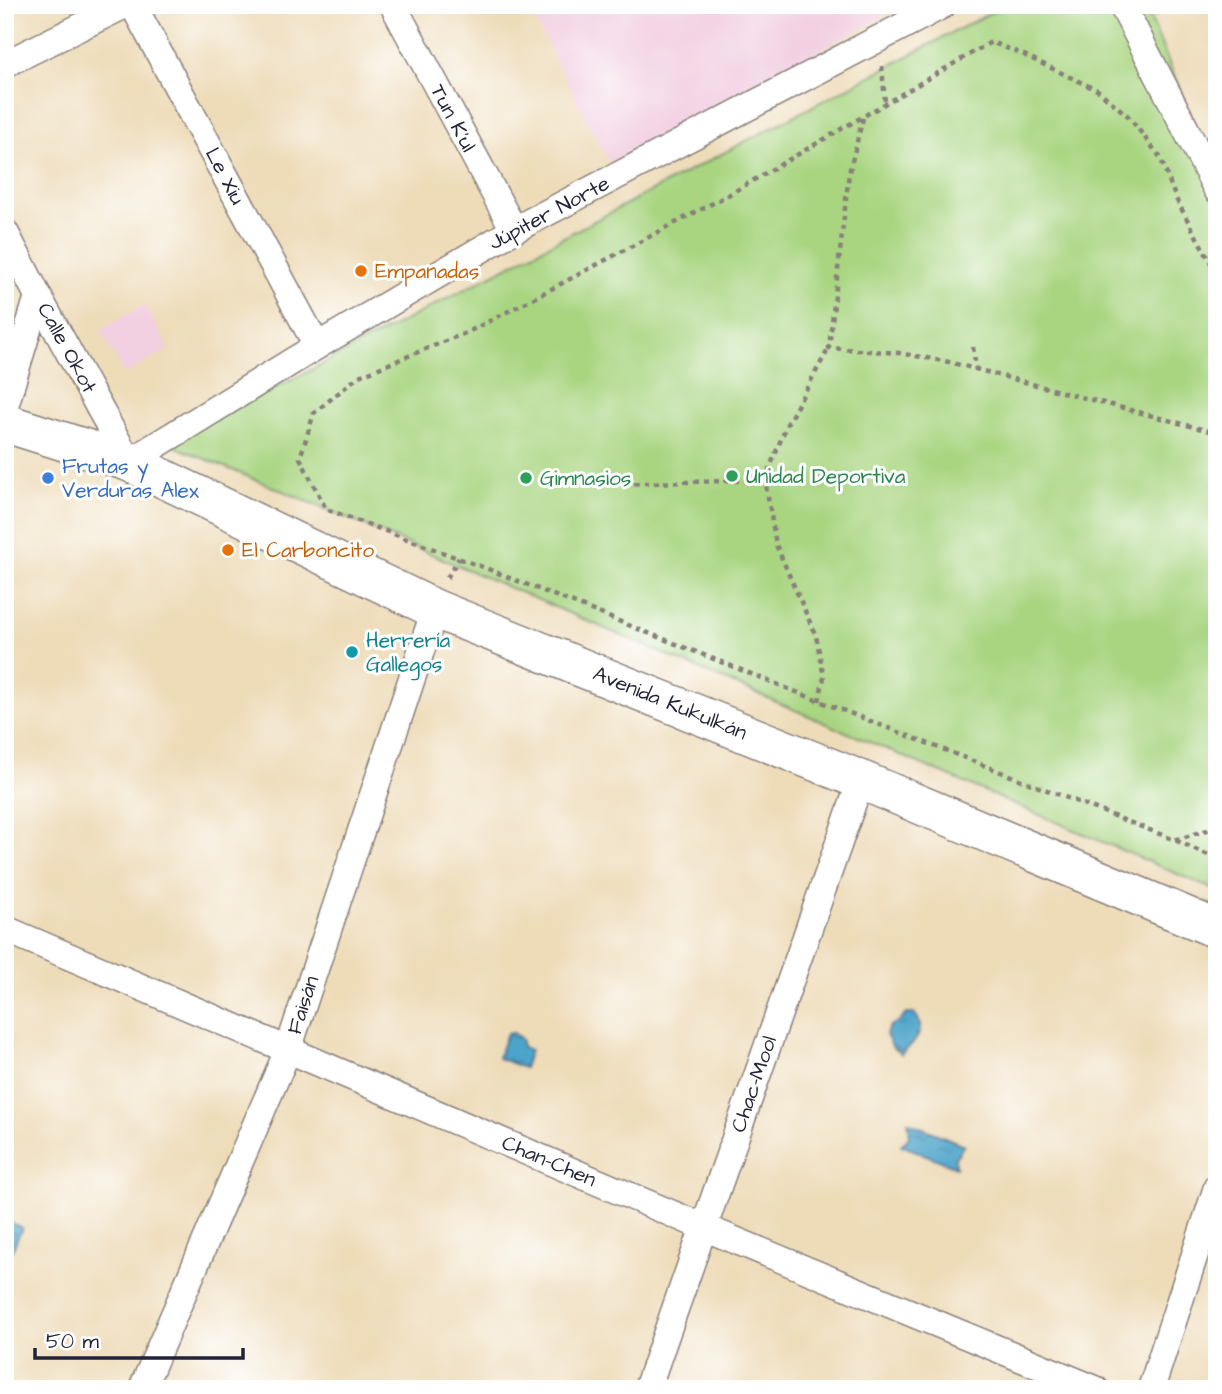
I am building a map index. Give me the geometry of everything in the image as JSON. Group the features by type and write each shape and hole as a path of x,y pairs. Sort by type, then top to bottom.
{"street":[{"path":"5,64 125,5"},
{"name":"Le Xiu","path":"133,5 317,346"},
{"name":"Tun K'ul","path":"393,5 514,230"},
{"name":"Júpiter Norte","path":"129,462 317,346 514,230 943,5"},
{"path":"1122,5 1217,190"},
{"name":"Calle Okot","path":"5,232 129,462"},
{"path":"5,406 38,296"},
{"name":"Avenida Kukulkán","path":"5,423 129,462 435,610 861,780 1217,929"},
{"name":"Faisán","path":"142,1389 288,1050 435,610"},
{"name":"Chac-Mool","path":"647,1389 861,780"},
{"name":"Chan-Chen","path":"5,929 703,1227 1095,1389"},
{"path":"1151,1389 1217,1186"}],"path":[{"path":"879,39 886,103"},
{"path":"1217,274 1176,200 1160,158 1128,117 1099,91 991,42 728,195 468,332 359,376 314,413 300,458 326,509 494,571 1175,840 1217,859"},
{"path":"819,701 824,677 816,636 776,545 765,480 787,424 829,348 849,173 863,117"},
{"path":"973,347 976,370"},
{"path":"829,348 899,353 949,362 1217,433"},
{"path":"604,484 765,480"},
{"path":"1175,840 1217,827"}],"shaded area":[{"path":"527,5 905,5 609,163"},
{"path":"145,305 169,349 125,374 100,330"}],"green space":[{"name":"Unidad Deportiva","path":"1005,5 1145,5 1217,180 1217,891 167,443 309,371"}],"water":[{"path":"906,1014 915,1014 919,1020 920,1031 911,1046 901,1054 893,1048 886,1035 889,1027"},
{"path":"507,1033 514,1033 522,1040 522,1047 530,1050 524,1068 498,1058"},
{"path":"908,1122 964,1145 955,1158 956,1167 901,1145 909,1135"},
{"path":"5,1220 22,1228 10,1255 5,1253"}],"place":[{"name":"Empanadas","path":"361,271"},
{"name":"Unidad Deportiva","path":"732,476"},
{"name":"Frutas y Verduras Alex","path":"48,478"},
{"name":"Gimnasios","path":"526,478"},
{"name":"El Carboncito","path":"228,550"},
{"name":"Herrería Gallegos","path":"352,652"}]}
